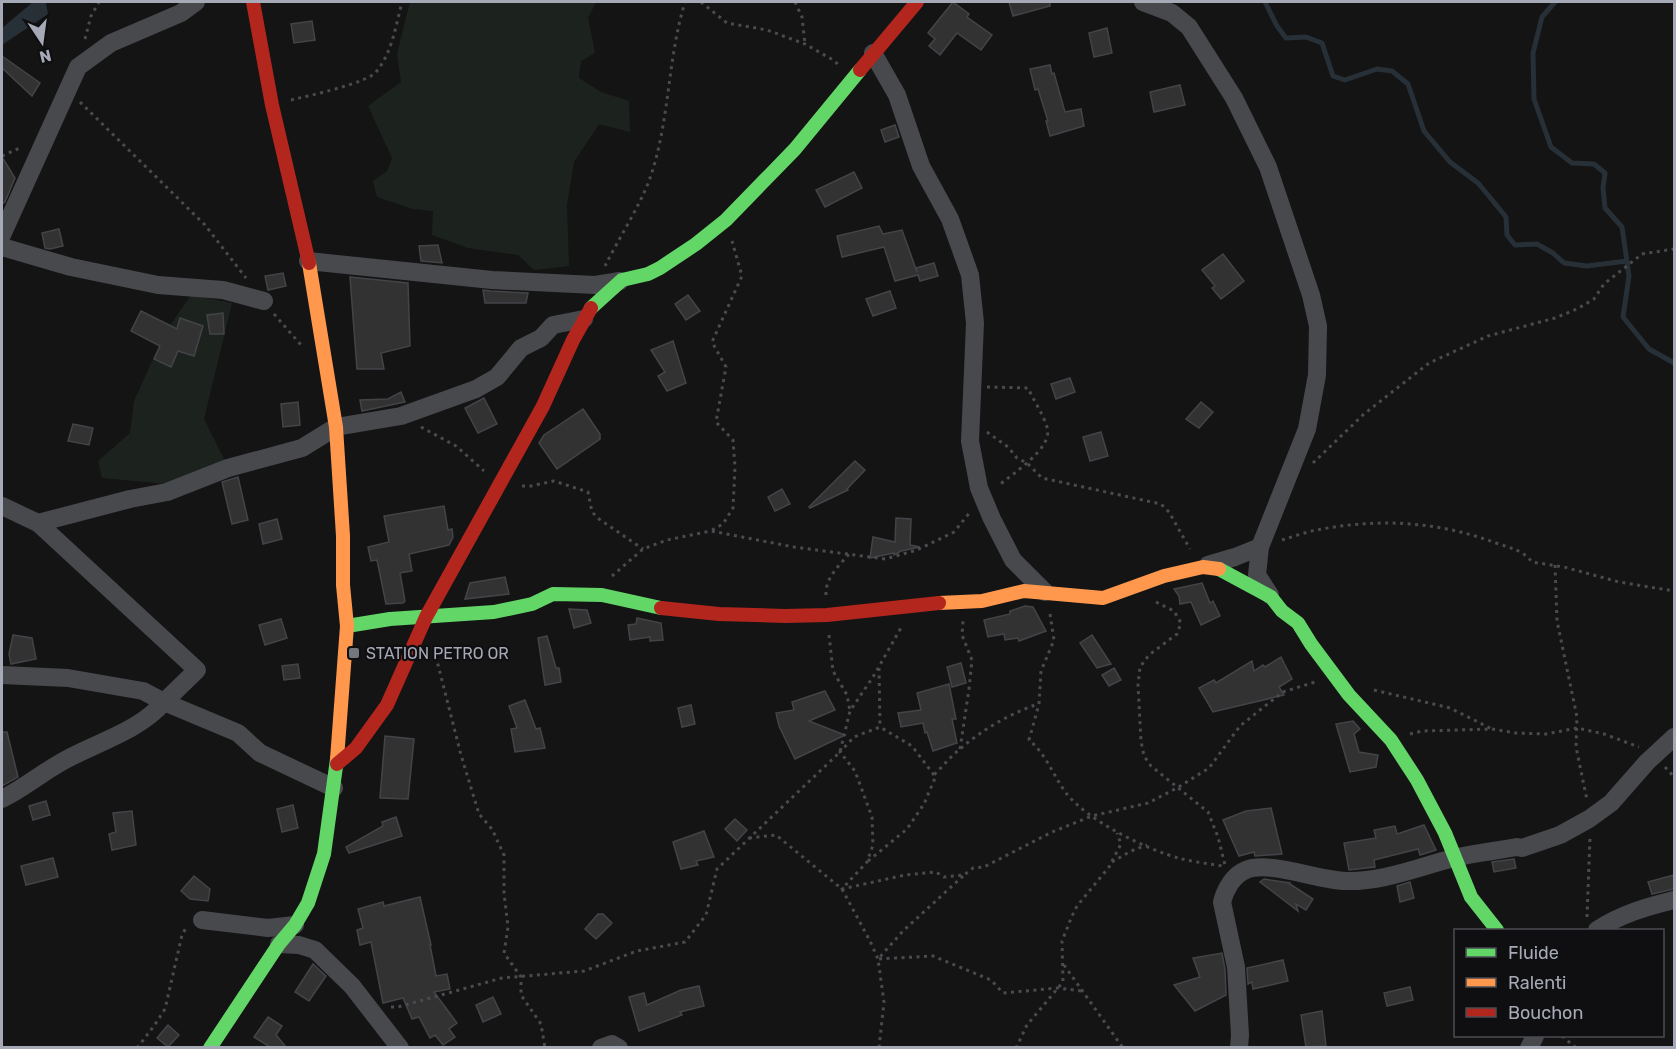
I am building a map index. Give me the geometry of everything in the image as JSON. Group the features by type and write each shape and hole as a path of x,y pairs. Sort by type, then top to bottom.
{"street":[{"path":"2,235 78,68 111,43 181,13 196,2"},
{"path":"210,1047 279,944 295,925 308,903 324,855 334,788 347,626 342,585 343,536 336,427 308,261 272,105 253,2"},
{"path":"308,261 492,280 595,285 654,271 696,244 726,220 763,184 795,149 917,2"},
{"path":"1143,2 1172,13 1189,27 1234,98 1268,167 1311,295 1318,326 1317,375 1309,418 1284,491 1260,547 1257,575 1282,611 1299,623 1311,644 1340,683 1391,740 1417,780 1445,832 1471,897 1496,929"},
{"path":"873,53 897,96 921,166 950,219 969,275 975,323 970,441 980,488 1013,560 1045,592"},
{"path":"2,247 71,267 158,285 224,290 264,301"},
{"path":"336,764 356,748 387,705 426,617 543,406 584,319 593,304 622,280"},
{"path":"38,523 130,499 167,492 228,468 302,448 336,427 400,416 476,389 497,377 521,348 541,338 553,325 584,319"},
{"path":"2,506 38,523 197,669 155,713 137,725 49,769 25,788 2,799"},
{"path":"347,626 390,619 494,612 532,604 553,594 602,595 666,609 719,614 785,616 827,615 916,604 964,602 999,598 1023,591 1103,598 1164,576 1236,557 1260,547"},
{"path":"1203,567 1228,573 1271,597"},
{"path":"2,675 68,678 143,692 238,733 260,753 334,788"},
{"path":"1239,1047 1236,967 1222,902 1233,879 1245,870 1260,867 1329,880 1368,880 1404,873 1455,858 1522,848 1560,835 1589,819 1611,803 1674,737"},
{"path":"1592,926 1638,909 1674,900"},
{"path":"202,920 268,928 295,925"},
{"path":"279,944 299,945 315,950 343,976 371,1008 400,1047"},
{"path":"601,1047 612,1044 619,1047"}],"path":[{"path":"78,68 91,16 99,2"},
{"path":"272,105 355,82 375,74 389,49 402,2"},
{"path":"595,285 648,181 662,130 677,29 685,2"},
{"path":"701,2 727,23 767,30 805,44 835,61 850,80"},
{"path":"795,2 802,17 805,44"},
{"path":"68,90 205,225 306,351"},
{"path":"604,579 614,576 643,549 667,540 711,531 723,524 733,508 735,468 733,440 716,422 726,367 712,342 742,276 726,220"},
{"path":"1308,468 1364,414 1429,363 1488,336 1555,318 1577,309 1594,299 1604,284 1642,254 1674,249"},
{"path":"711,531 794,547 885,559 917,550 954,532 983,497 1037,454 1048,435 1047,427 1028,388 973,387"},
{"path":"400,416 456,446 500,485 531,486 554,481 588,492 592,512 643,549"},
{"path":"971,420 1008,447 1017,458 1027,462 1042,478 1161,504 1169,512 1203,567"},
{"path":"1260,547 1321,529 1362,524 1420,523 1469,533 1526,553 1532,562 1555,565 1619,582 1674,591"},
{"path":"1555,565 1557,621 1577,717 1576,747 1589,819 1592,926"},
{"path":"1045,592 1054,640 1041,671 1039,704 1029,740 1039,748 1067,794 1092,816 1147,846 1181,859 1225,866 1218,837 1208,812 1151,766 1144,756 1138,685 1140,667 1149,655 1177,634 1181,623 1174,611 1130,589"},
{"path":"960,749 972,660 962,635 964,602"},
{"path":"840,752 850,711 916,604"},
{"path":"434,647 461,755 479,814 492,829 504,855 504,893 508,927 504,953 521,977 521,995 541,1024 545,1047"},
{"path":"879,666 880,727"},
{"path":"878,959 903,931 974,868 984,867 1052,832 1092,816 1148,803 1209,768 1240,726 1283,692 1311,682 1340,683"},
{"path":"1369,689 1450,708 1492,729"},
{"path":"934,775 960,749 982,732 1021,710 1039,704"},
{"path":"371,1008 398,1007 502,978 584,971 637,951 685,942 706,915 717,869 854,737 880,727"},
{"path":"842,890 867,862 907,829 924,804 935,778 912,746 880,727"},
{"path":"1391,740 1422,731 1492,729 1515,733 1546,734 1576,728 1604,734 1641,748 1654,756 1674,777"},
{"path":"840,752 855,771 872,817 873,845 867,862"},
{"path":"1016,1047 1027,1025 1063,982 1062,941 1077,906 1111,863 1121,844 1117,831"},
{"path":"749,838 776,835 842,890 878,959 884,1002 879,1047"},
{"path":"1111,863 1131,851 1147,846"},
{"path":"842,890 905,875 936,872 944,877 964,875"},
{"path":"137,1047 165,1009 182,935 189,923 202,920"},
{"path":"878,959 933,956 991,980 1003,993 1058,988 1082,991"},
{"path":"1063,964 1123,1047"},
{"path":"1564,1037 1576,1047"}],"shaded area":[{"path":"33,2 46,3 48,14 2,45 2,28"},
{"path":"410,2 596,2 588,18 595,53 581,61 579,78 601,92 629,101 630,132 599,124 574,162 567,205 569,266 534,270 518,255 468,248 432,235 433,211 413,209 377,197 373,181 387,171 392,158 368,106 401,82 397,54"},
{"path":"191,295 232,303 204,419 225,461 167,484 102,478 98,461 130,433 134,401 165,333"}],"building":[{"path":"953,2 969,14 967,17 992,35 981,50 957,33 940,55 929,46 935,39 928,33"},
{"path":"1009,2 1050,2 1050,6 1013,16"},
{"path":"312,21 315,40 294,43 291,24"},
{"path":"1107,28 1112,53 1094,57 1089,33"},
{"path":"2,56 40,83 32,96 2,68"},
{"path":"1050,65 1065,112 1081,109 1084,126 1050,136 1046,121 1048,121 1038,89 1035,90 1030,69"},
{"path":"1180,85 1185,105 1154,112 1150,92"},
{"path":"895,125 899,137 885,142 881,130"},
{"path":"2,157 15,178 2,204"},
{"path":"854,172 862,188 825,207 816,190"},
{"path":"879,226 883,234 902,230 917,272 916,268 934,263 938,276 920,281 918,275 895,281 884,247 842,257 837,236"},
{"path":"59,229 63,246 45,248 42,233"},
{"path":"438,245 442,263 421,261 419,246"},
{"path":"1223,254 1244,281 1221,299 1212,288 1215,286 1202,270"},
{"path":"283,273 286,286 268,290 265,276"},
{"path":"350,277 408,283 410,346 381,353 384,369 357,369"},
{"path":"483,290 528,293 526,303 485,303"},
{"path":"890,291 896,308 873,316 866,299"},
{"path":"688,295 700,311 686,320 675,304"},
{"path":"141,311 177,329 180,318 203,326 194,356 178,351 171,367 154,359 160,346 131,331"},
{"path":"223,313 224,334 210,334 207,315"},
{"path":"673,341 686,383 667,391 658,376 665,372 651,350"},
{"path":"1070,378 1075,392 1056,399 1051,384"},
{"path":"401,392 405,402 362,411 360,400 388,399"},
{"path":"484,398 497,424 478,433 465,408"},
{"path":"298,402 300,425 283,427 281,404"},
{"path":"1201,402 1213,412 1199,428 1186,419"},
{"path":"583,409 600,434 600,439 557,469 539,443 544,435"},
{"path":"73,424 93,428 89,445 68,441"},
{"path":"1101,432 1108,456 1090,461 1083,437"},
{"path":"855,461 865,470 848,490 810,508 809,507"},
{"path":"238,477 248,520 232,524 222,482"},
{"path":"782,489 790,504 775,511 768,497"},
{"path":"444,506 448,530 452,529 453,537 449,545 409,554 412,571 400,573 405,601 386,604 377,560 371,561 368,547 389,542 384,516"},
{"path":"896,518 911,519 910,545 920,547 894,555 894,553 870,558 873,537 895,542"},
{"path":"277,519 282,539 263,544 259,524"},
{"path":"505,577 509,594 465,599 470,583"},
{"path":"1202,583 1210,603 1213,601 1220,616 1201,625 1191,602 1180,604 1179,596 1174,589"},
{"path":"1025,606 1033,607 1046,631 1019,641 1018,638 1005,640 1004,634 988,637 984,620 1010,614 1010,611"},
{"path":"569,609 587,610 591,623 574,628"},
{"path":"637,618 661,623 663,640 650,641 650,637 630,640 628,625 636,624"},
{"path":"281,619 287,638 265,645 259,625"},
{"path":"13,635 32,638 36,659 11,664 9,654"},
{"path":"1092,635 1111,664 1097,668 1080,643"},
{"path":"547,636 556,668 559,668 561,682 545,685 538,638"},
{"path":"1281,657 1292,679 1279,687 1284,695 1213,712 1199,688 1214,680 1216,683 1252,661 1254,671"},
{"path":"961,663 966,683 952,687 947,667"},
{"path":"298,664 300,678 284,680 282,666"},
{"path":"1114,668 1121,680 1109,686 1102,675"},
{"path":"949,684 956,719 952,719 957,743 933,751 923,723 901,727 898,713 921,710 917,693"},
{"path":"825,691 835,710 809,721 845,735 795,759 779,726 776,713 794,710 792,702"},
{"path":"525,700 536,729 540,728 545,748 515,752 511,729 517,728 509,706"},
{"path":"691,705 695,724 682,727 678,708"},
{"path":"1353,721 1360,729 1354,734 1359,752 1378,755 1376,767 1350,772 1336,724"},
{"path":"2,732 7,732 18,777 2,786"},
{"path":"385,736 414,739 408,799 380,798"},
{"path":"46,801 50,815 33,820 29,806"},
{"path":"293,805 298,828 282,832 277,809"},
{"path":"1271,808 1282,854 1255,856 1254,852 1239,856 1223,820 1246,811"},
{"path":"132,811 136,845 112,850 109,834 116,832 113,813"},
{"path":"396,817 402,836 349,853 346,847 383,826 382,822"},
{"path":"735,819 747,830 737,841 725,829"},
{"path":"1424,825 1436,850 1420,855 1418,849 1374,860 1375,867 1349,870 1344,843 1376,838 1374,830 1395,826 1397,834"},
{"path":"704,831 714,857 696,861 698,865 681,869 673,842"},
{"path":"53,858 58,877 26,885 21,866"},
{"path":"1514,859 1516,868 1494,872 1492,862"},
{"path":"1674,875 1674,889 1652,894 1648,882"},
{"path":"194,876 210,889 208,901 190,899 181,891"},
{"path":"1264,879 1290,883 1313,899 1306,910 1296,904 1298,911 1260,882"},
{"path":"1410,882 1414,898 1400,902 1397,886"},
{"path":"420,897 436,976 447,974 450,989 434,992 457,1023 449,1029 455,1037 443,1045 435,1035 430,1038 419,1017 412,1019 403,998 383,1003 371,942 360,945 357,930 363,928 358,909 383,902 384,906"},
{"path":"598,914 603,914 612,923 596,939 585,929"},
{"path":"1222,953 1226,995 1195,1011 1174,985 1200,977 1193,958"},
{"path":"1283,960 1288,981 1253,989 1252,982 1248,984 1247,968"},
{"path":"313,964 326,976 309,1001 295,992"},
{"path":"699,986 704,1006 680,1012 682,1015 639,1031 629,997 644,993 647,1005 681,990"},
{"path":"1410,987 1413,1000 1387,1006 1384,993"},
{"path":"493,997 501,1014 483,1022 476,1005"},
{"path":"1322,1011 1326,1046 1306,1047 1301,1015"},
{"path":"268,1017 282,1026 276,1035 286,1047 270,1047 254,1037"},
{"path":"168,1025 179,1035 168,1047 157,1038"}],"waterway":[{"path":"1265,2 1286,38 1306,37 1322,43 1333,76 1345,80 1377,69 1392,71 1408,84 1424,131 1450,162 1478,183 1506,217 1507,235 1515,245 1537,244 1553,253 1564,263 1587,266 1627,261"},
{"path":"1555,2 1542,17 1533,53 1534,99 1551,147 1572,163 1594,164 1605,173 1603,188 1605,208 1622,227 1629,276 1623,317 1649,349 1674,363"}],"traffic: fast":[{"path":"591,308 622,280 648,274 660,268 726,220 795,149 860,70"},
{"path":"1219,569 1271,597 1282,611 1298,623 1349,695 1391,740 1417,780 1445,833 1471,897 1496,929"},
{"path":"347,626 390,619 494,612 532,604 553,594 602,595 661,608"},
{"path":"210,1048 308,903 324,854 337,759"}],"traffic: slow":[{"path":"309,263 336,427 343,536 343,585 347,626 337,759"},
{"path":"939,603 982,601 1024,591 1103,598 1164,576 1203,567 1219,569"}],"traffic: jam":[{"path":"253,2 272,105 309,263"},
{"path":"860,70 917,2"},
{"path":"337,764 356,748 387,705 426,617 543,406 573,340 591,308"},
{"path":"661,608 719,614 785,616 827,615 939,603"}],"place":[{"name":"STATION PETRO OR","path":"354,653"}]}
